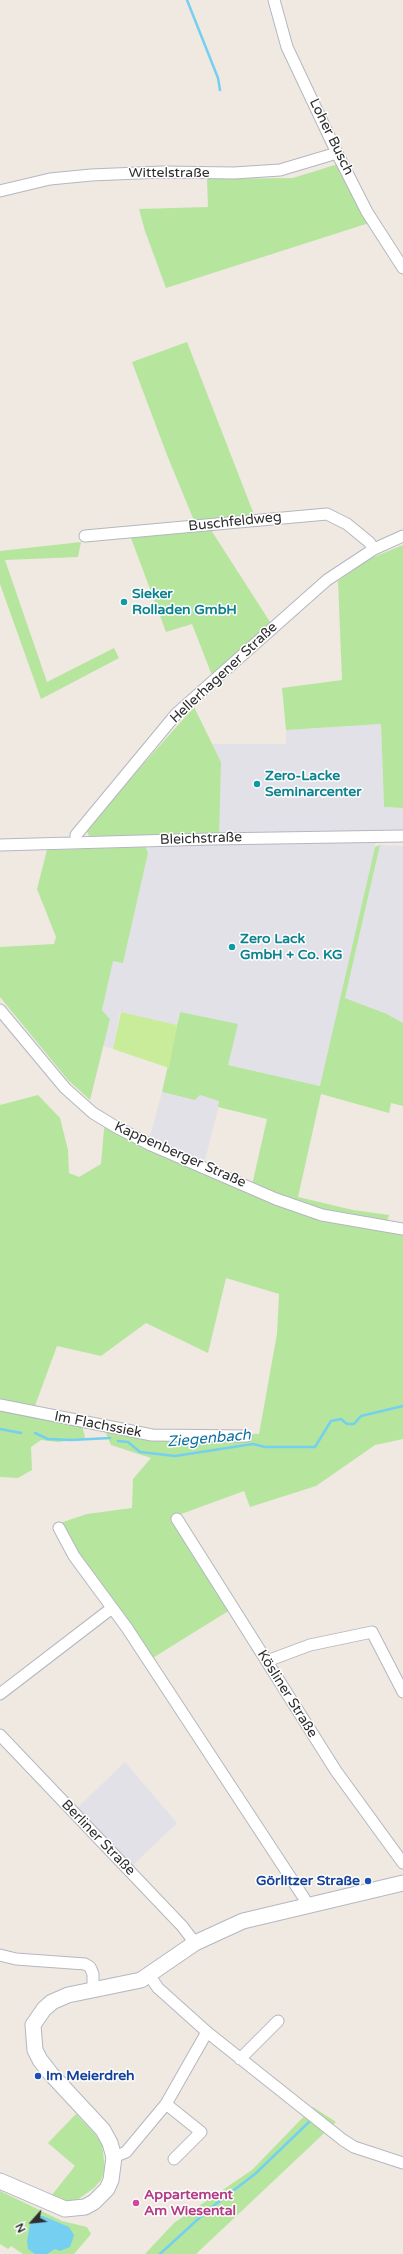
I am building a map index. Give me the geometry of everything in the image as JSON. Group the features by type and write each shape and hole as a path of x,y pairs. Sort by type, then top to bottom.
{"main road":[{"path":"0,2181 55,2206 75,2209 94,2202 107,2189 113,2173 114,2157 110,2143 102,2130 40,2060 32,2037 33,2025 44,2008 52,2002 68,1995 125,1984 150,1975 195,1943 243,1921 403,1883"}],"street":[{"name":"Loher Busch","path":"274,0 287,47 337,153 368,212 403,268"},
{"name":"Wittelstraße","path":"0,191 50,179 91,175 234,173 280,170 337,153"},
{"name":"Buschfeldweg","path":"85,536 327,514 347,524 374,548"},
{"name":"Hellerhagener Straße","path":"76,843 76,835 177,713 327,580 374,548 403,536"},
{"name":"Bleichstraße","path":"0,846 235,838 403,836"},
{"name":"Kappenberger Straße","path":"0,1010 13,1024 43,1065 65,1088 93,1113 116,1127 151,1145 276,1199 322,1215 350,1222 403,1229"},
{"name":"Im Flachssiek","path":"0,1405 152,1435 246,1436"},
{"name":"Kösliner Straße","path":"177,1520 336,1771 403,1863"},
{"path":"59,1528 74,1556 112,1608 304,1898 307,1906"},
{"path":"0,1694 112,1608"},
{"path":"267,1662 310,1644 372,1632 403,1692"},
{"name":"Berliner Straße","path":"0,1735 182,1926 195,1943"},
{"path":"0,1955 16,1959 85,1964 90,1968 93,1974 93,1989"},
{"path":"150,1975 162,1991 207,2032 343,2140 354,2147 403,2163"},
{"path":"240,2059 278,2021"},
{"path":"114,2157 126,2152 166,2104 207,2032"},
{"path":"166,2104 203,2130 174,2159"}],"shaded area":[{"path":"381,724 384,807 403,808 403,835 375,834 375,847 321,1086 228,1065 179,1012 177,1025 120,1012 113,1049 103,1046 110,1019 102,1010 113,960 123,962 148,853 146,837 221,762 212,744 286,744 286,730"},
{"path":"380,845 403,846 403,1023 387,1014 345,998"},
{"path":"162,1092 195,1100 200,1095 220,1101 204,1164 149,1140"},
{"path":"125,1762 177,1823 131,1867 76,1809"}],"green space":[{"path":"338,164 369,223 166,288 145,231 139,209 208,207 207,179 293,178"},
{"path":"187,342 255,517 195,523 167,455 132,362"},
{"path":"211,530 272,625 213,678 192,624 166,632 131,538"},
{"path":"81,542 78,557 5,560 47,682 114,648 119,658 41,699 0,584 0,551"},
{"path":"403,545 403,808 384,807 381,724 286,730 282,688 342,680 338,581 369,559"},
{"path":"194,707 221,762 219,836 95,838 89,836 87,831 92,822"},
{"path":"380,845 345,998 387,1014 403,1023 403,1106 391,1103 389,1113 321,1094 298,1197 353,1210 389,1215 387,1222 403,1225 403,1439 375,1445 316,1486 250,1507 244,1491 173,1517 230,1610 151,1659 93,1577 60,1523 87,1514 132,1508 133,1479 151,1458 111,1445 102,1424 122,1431 259,1434 277,1334 279,1294 226,1278 208,1353 146,1323 101,1356 57,1346 36,1403 34,1414 81,1420 85,1438 58,1442 41,1440 31,1447 32,1470 18,1478 0,1477 0,1105 38,1095 60,1118 68,1150 69,1173 79,1177 101,1164 105,1118 115,1125 252,1185 267,1119 218,1107 219,1101 200,1095 195,1100 162,1092 180,1012 238,1024 228,1065 320,1086 375,847"},
{"path":"146,847 148,853 123,963 113,961 102,1010 110,1019 90,1100 68,1080 0,997 0,947 54,944 56,937 37,889 47,850"},
{"path":"121,1012 177,1025 169,1068 113,1049"},
{"path":"313,2107 336,2122 196,2254 145,2254 174,2223 252,2170"},
{"path":"76,2114 95,2134 102,2144 105,2169 101,2180 94,2188 77,2200 66,2201 51,2196 75,2166 48,2143"},
{"path":"0,2191 62,2221 87,2227 91,2234 74,2254 23,2254 11,2246 8,2249 0,2244"}],"water":[{"path":"37,2216 43,2216 69,2227 74,2235 70,2247 60,2251 55,2249 47,2254 35,2254 28,2249 27,2241 30,2225"}],"waterway":[{"path":"187,0 218,78 220,90"},
{"name":"Ziegenbach","path":"118,1441 128,1442 140,1452 175,1456 253,1444 265,1447 315,1447 331,1421 341,1419 347,1424 354,1424 361,1416 403,1406"},
{"name":"Ziegenbach","path":"0,1429 21,1433"},
{"name":"Ziegenbach","path":"35,1433 48,1439 71,1440 110,1438"},
{"path":"160,2254 208,2210 255,2174 310,2121"}],"place":[{"name":"Sieker Rolladen GmbH","path":"124,602"},
{"name":"Zero-Lacke Seminarcenter","path":"257,784"},
{"name":"Zero Lack GmbH + Co. KG","path":"232,947"},
{"name":"Görlitzer Straße","path":"368,1881"},
{"name":"Im Meierdreh","path":"38,2076"},
{"name":"Appartement Am Wiesental","path":"136,2203"}]}
